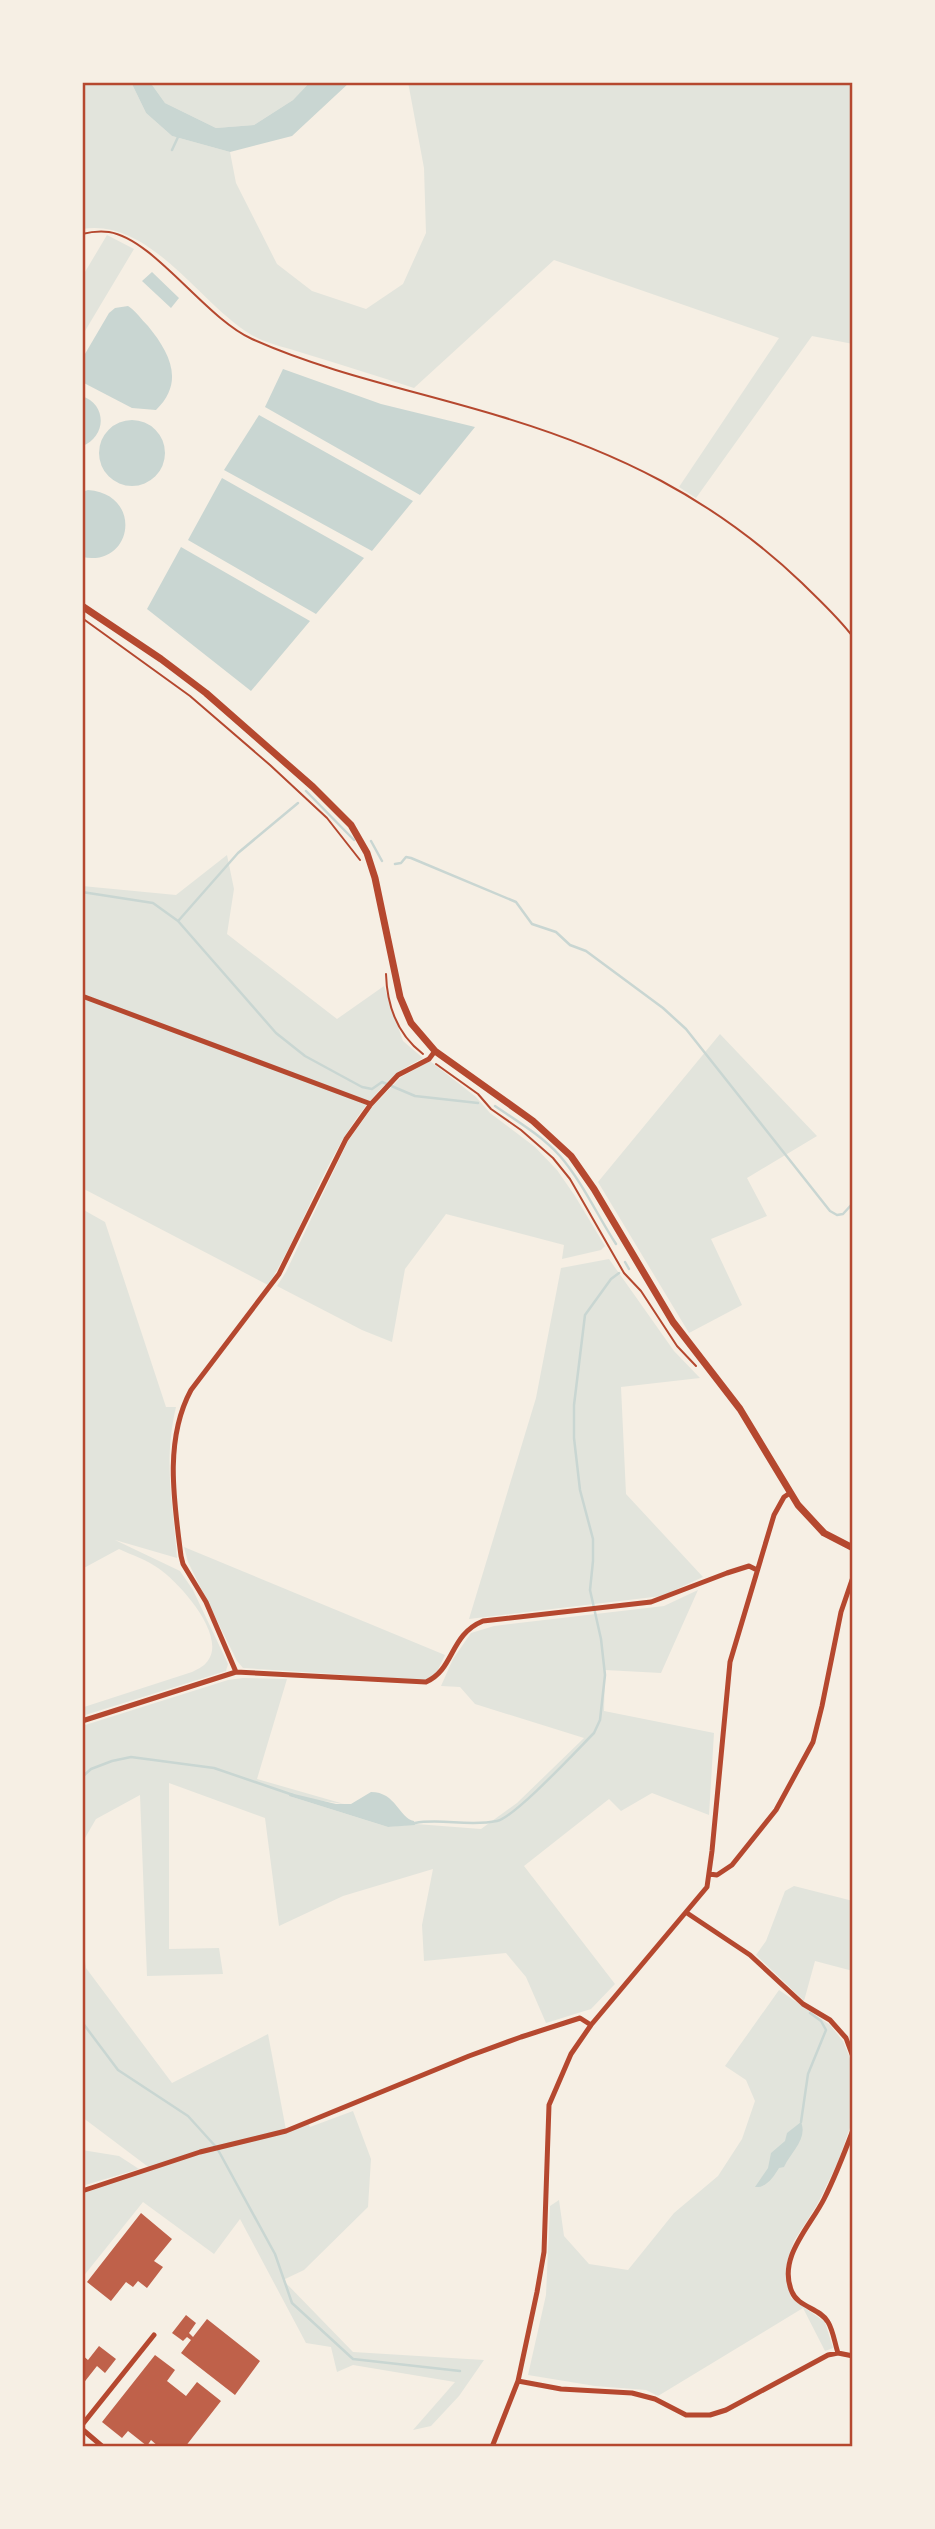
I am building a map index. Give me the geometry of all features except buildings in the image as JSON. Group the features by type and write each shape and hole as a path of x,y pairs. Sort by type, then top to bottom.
{"street":[{"path":"82,606 206,693 313,787 351,825 367,853 375,878 405,1012 421,1037 435,1051 533,1121 571,1156 594,1189 673,1322 740,1409 790,1493 824,1533 853,1548"},
{"path":"82,996 371,1104"},
{"path":"236,1672 216,1622 181,1556 174,1476 176,1429 181,1408 191,1390 279,1274 342,1148 371,1104 398,1075 429,1059 435,1051"},
{"path":"492,2447 518,2381 544,2252 546,2124 549,2105 571,2054 591,2025 706,1887 730,1661 778,1507 790,1493"},
{"path":"82,1721 236,1672 426,1682 438,1677 465,1632 483,1621 651,1602 749,1566 757,1570"},
{"path":"709,1874 717,1875 732,1865 776,1810 813,1742 841,1612 853,1577"},
{"path":"687,1913 750,1955 803,2004 830,2020 846,2038 853,2057"},
{"path":"82,2191 200,2152 286,2131 521,2037 580,2018 591,2025"},
{"path":"838,2353 828,2321 812,2308 797,2301 792,2292 789,2271 798,2239 822,2204 841,2165 853,2130"},
{"path":"103,2447 82,2427 154,2335"},
{"path":"518,2381 561,2389 632,2393 655,2399 687,2415 710,2415 726,2410 828,2355 838,2353 853,2356"}],"path":[{"path":"82,234 107,232 135,243 211,311 248,338 312,362 575,440 660,478 761,546 821,602 853,637"},
{"path":"82,618 190,696 261,757 327,818 355,851 362,865"},
{"path":"386,967 387,995 400,1030 408,1042 478,1094 491,1109 521,1130 553,1158 570,1179 624,1273 641,1291 677,1346 701,1371"}],"shaded area":[{"path":"82,82 131,82 146,113 172,136 230,152 236,183 277,264 312,291 366,309 403,284 426,233 424,168 408,82 853,82 853,344 812,336 696,498 679,487 779,338 554,260 414,388 270,343 250,334 231,320 172,265 130,236 107,229 82,229"},
{"path":"131,82 150,82 165,103 216,128 254,125 293,100 310,82 350,82 292,136 230,152 172,136 146,113"},
{"path":"150,82 310,82 293,100 254,125 216,128 165,103"},
{"path":"107,235 134,249 82,336 82,277"},
{"path":"152,272 179,298 171,308 142,281"},
{"path":"128,306 156,336 171,368 170,389 156,410 132,408 82,382 82,359 109,313 115,308"},
{"path":"283,369 381,404 475,427 420,495 265,407"},
{"path":"82,396 96,406 101,421 96,436 82,446"},
{"path":"259,415 413,501 372,551 224,470"},
{"path":"126,420 138,420 150,425 160,435 165,453 163,466 150,481 138,486 126,486 114,481 104,471 99,459 99,447 104,435 114,425"},
{"path":"222,478 364,558 316,614 188,540"},
{"path":"88,490 106,494 118,504 124,516 125,529 121,542 112,552 99,557 82,557 82,492"},
{"path":"181,547 310,621 251,691 147,609"},
{"path":"227,855 234,889 227,934 337,1019 384,986 403,1041 423,1058 396,1075 355,1121 324,1174 268,1285 82,1188 82,886 176,895"},
{"path":"720,1034 817,1136 747,1178 767,1216 711,1239 742,1305 689,1333 598,1182"},
{"path":"430,1061 476,1097 490,1113 535,1147 557,1170 605,1246 601,1250 562,1259 564,1245 446,1214 405,1269 392,1342 362,1330 277,1286 348,1141 373,1106 401,1077"},
{"path":"82,1209 105,1222 166,1407 176,1407 170,1465 177,1558 115,1540 180,1571 193,1590 228,1664 226,1671 82,1716 84,1707 195,1670 205,1664 212,1652 212,1640 199,1611 189,1598 154,1565 119,1549 82,1569"},
{"path":"609,1259 674,1351 700,1378 621,1387 626,1494 703,1577 662,1596 469,1619 536,1398 561,1268"},
{"path":"184,1547 445,1655 435,1676 425,1680 243,1668 237,1661 188,1562"},
{"path":"698,1590 661,1673 605,1670 604,1711 714,1733 709,1815 652,1793 621,1811 609,1799 524,1866 615,1984 591,2009 546,2023 526,1977 506,1953 424,1961 422,1925 433,1869 343,1896 279,1926 265,1818 169,1783 169,1949 219,1948 223,1974 147,1976 140,1795 96,1819 82,1843 82,1726 228,1680 287,1679 257,1779 344,1804 289,1796 388,1827 416,1824 481,1829 517,1803 584,1738 475,1704 460,1687 441,1686 453,1659 471,1633 494,1626 664,1606"},
{"path":"371,1792 392,1800 415,1825 388,1827 289,1796 290,1793 336,1804 351,1804"},
{"path":"794,1886 853,1901 853,1971 815,1961 804,2001 756,1955 766,1941 785,1891"},
{"path":"82,1940 86,1968 172,2083 268,2034 286,2130 308,2122 310,2127 353,2111 371,2159 368,2207 304,2270 283,2280 353,2352 484,2360 459,2396 431,2426 413,2430 455,2382 353,2365 337,2372 331,2347 306,2343 240,2219 214,2254 143,2202 82,2278 82,2191 151,2169 82,2117"},
{"path":"779,1990 830,2025 843,2041 852,2063 853,2119 838,2162 817,2205 794,2241 787,2262 786,2277 791,2298 825,2322 833,2348 825,2351 803,2308 658,2396 646,2390 595,2386 528,2375 546,2295 550,2206 559,2200 564,2236 589,2264 628,2270 674,2213 718,2176 742,2139 755,2101 746,2080 725,2066"},
{"path":"801,2122 801,2140 784,2167 779,2168 767,2184 755,2187 768,2168 771,2153 785,2141 787,2133"},
{"path":"82,2150 119,2156 139,2169 82,2186"}],"waterway":[{"path":"172,150 178,137"},
{"path":"306,791 354,840"},
{"path":"179,920 238,853 298,803"},
{"path":"371,841 382,861"},
{"path":"395,864 401,863 406,857 411,858 516,902 532,924 556,932 570,945 586,951 663,1008 686,1029 830,1211 837,1215 843,1214 853,1203"},
{"path":"82,892 153,903 178,921 276,1033 305,1056 362,1087 372,1089 382,1082 415,1096 478,1103"},
{"path":"495,1106 537,1135 560,1156 583,1188 616,1244"},
{"path":"625,1262 629,1269"},
{"path":"415,1823 487,1823 506,1817 594,1733 600,1720 605,1675 601,1639 590,1590 593,1539 580,1490 574,1438 574,1405 585,1315 611,1279 619,1273"},
{"path":"82,1777 91,1769 131,1757 214,1768 293,1795"},
{"path":"801,2122 808,2074 826,2030 821,2021 810,2013"},
{"path":"82,2022 118,2070 188,2116 217,2148 275,2254 292,2303 353,2359 460,2371"}]}
